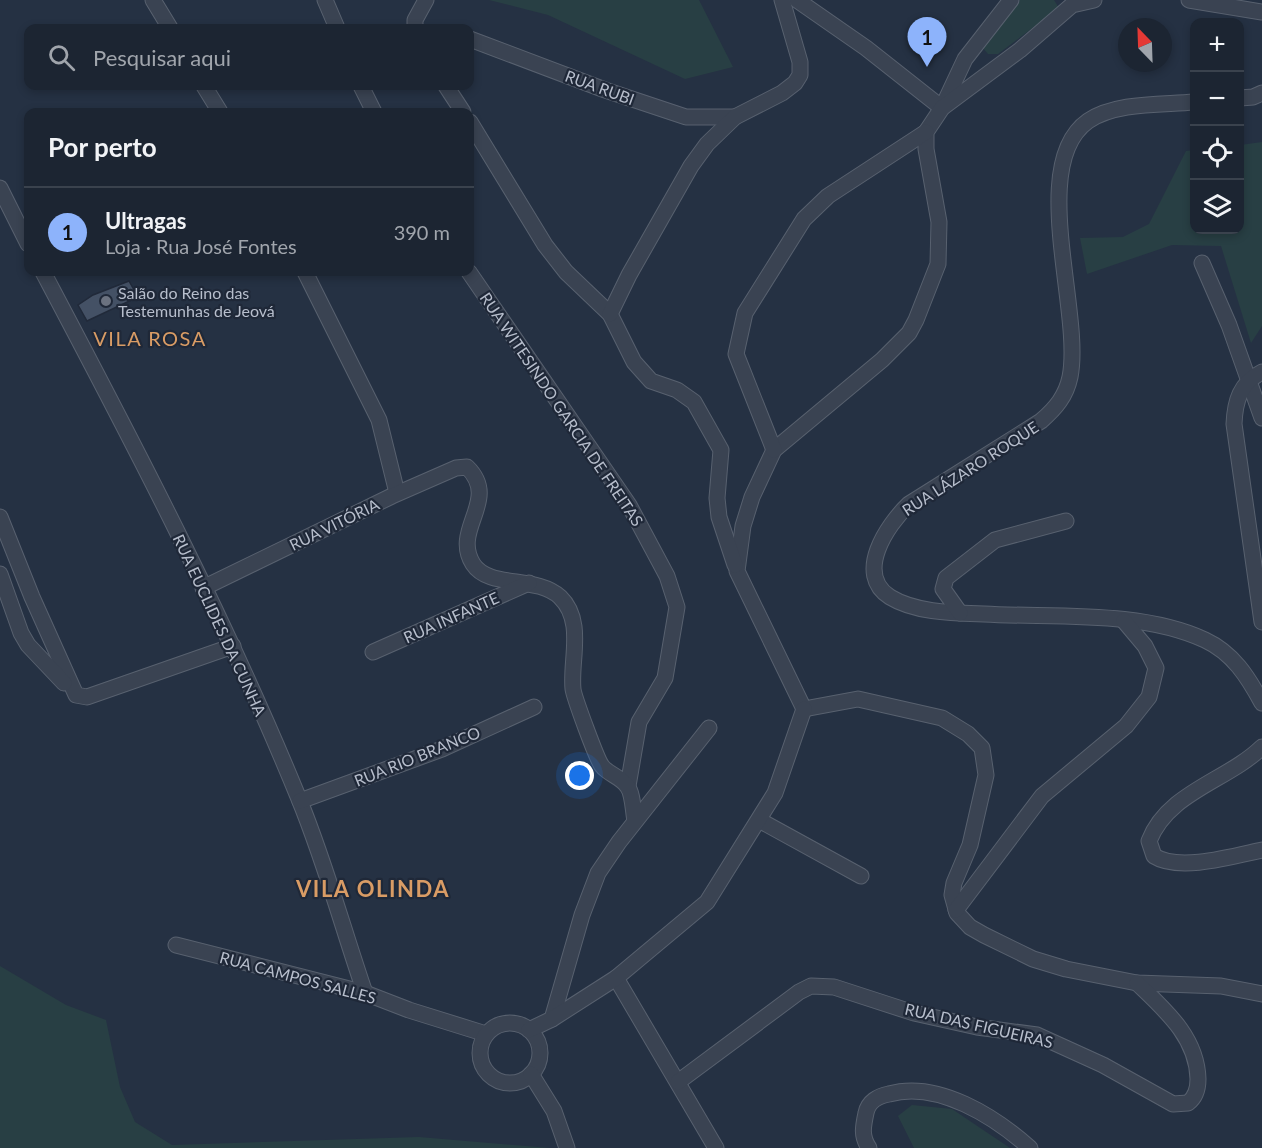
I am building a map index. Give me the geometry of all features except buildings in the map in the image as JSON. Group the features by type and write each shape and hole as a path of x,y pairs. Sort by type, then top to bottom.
{"street":[{"path":"153,0 168,24"},
{"path":"325,0 336,24"},
{"path":"416,24 426,0"},
{"path":"610,314 629,275 691,166 707,144 735,117 782,93 795,83 800,75 800,62 782,0"},
{"path":"797,0 866,48 942,108"},
{"path":"774,450 736,354 745,313 804,219 828,196 926,132 942,108 965,59 1011,0"},
{"path":"942,108 1020,50 1071,3 1094,0"},
{"path":"1189,0 1227,3 1262,12"},
{"name":"RUA RUBI","path":"474,41 604,90 686,117 735,117"},
{"path":"206,90 218,108"},
{"path":"363,90 372,108"},
{"path":"449,90 461,108"},
{"path":"1244,98 1262,93"},
{"name":"RUA LÁZARO ROQUE","path":"1190,102 1106,112 1088,121 1070,138 1063,157 1059,217 1072,344 1071,376 1059,406 1041,422 909,504 885,532 874,563 874,576 880,588 910,606 960,614 1124,621 1174,629 1205,640 1225,652 1241,668 1262,703"},
{"path":"474,129 545,245 566,272 610,314 634,362 651,381 677,390 694,402 721,450 718,507 737,571 804,709 775,794 707,902 616,978 552,1019 529,1030"},
{"path":"737,571 743,526 752,497 774,450 882,360 909,333 916,320 938,264 939,222 926,132"},
{"path":"0,188 24,236"},
{"path":"1202,263 1256,376 1262,418"},
{"name":"RUA EUCLIDES DA CUNHA","path":"45,276 113,404 233,646 300,801 365,993"},
{"path":"307,276 379,420 398,493"},
{"name":"RUA WITESINDO GARCIA DE FREITAS","path":"473,276 629,505 667,576 677,607 664,678 639,722 628,786"},
{"path":"1256,376 1238,395 1234,424 1262,622"},
{"name":"RUA VITÓRIA","path":"203,588 398,493 456,468 467,467 480,489 480,501 470,526 466,546 470,559 477,569 492,578 530,582"},
{"path":"0,517 72,691"},
{"path":"960,614 943,589 946,578 995,540 1066,521"},
{"path":"0,574 21,633 28,645 81,698 87,698 233,646"},
{"path":"530,582 549,589 567,607 574,623 573,690 602,766 628,786 635,821"},
{"name":"RUA INFANTE","path":"373,652 530,582"},
{"path":"956,910 1042,796 1126,726 1149,697 1156,668 1145,646 1124,621"},
{"path":"804,709 858,699 942,718 968,734 982,748 986,775 970,845 954,883 952,895 956,910 970,927 984,936 1033,959 1066,969 1137,982 1221,986 1262,994"},
{"name":"RUA RIO BRANCO","path":"300,801 442,749 534,707"},
{"path":"552,1019 582,915 598,873 635,821 709,728"},
{"path":"1262,747 1246,762 1172,807 1161,818 1149,841 1154,856 1169,862 1195,862 1262,850"},
{"path":"759,820 861,876"},
{"name":"RUA CAMPOS SALLES","path":"177,945 365,993 409,1010 486,1034"},
{"path":"616,978 716,1148"},
{"name":"RUA DAS FIGUEIRAS","path":"678,1082 799,992 821,986 834,987 914,1013 954,1022 1037,1035 1093,1060 1173,1104 1188,1103 1196,1095 1197,1087 1196,1059 1192,1046 1175,1023 1137,982"},
{"path":"512,1023 529,1030 539,1046 540,1056 531,1074 513,1083 494,1078 481,1062 481,1043 486,1034 502,1024 512,1023"},
{"path":"531,1074 554,1111 567,1148"},
{"path":"869,1148 862,1132 867,1107 879,1096 909,1091 946,1098 977,1110 1030,1148"}],"green space":[{"path":"489,0 699,0 733,67 685,79 548,15"},
{"path":"1020,0 1054,0 1059,8 998,54 988,54 982,47"},
{"path":"1262,142 1262,326 1251,343 1221,246 1172,245 1087,274 1080,238 1123,237 1149,224 1186,151 1190,150 1190,234 1244,234 1244,144"},
{"path":"0,966 66,1005 106,1020 120,1087 135,1122 172,1145 419,1137 550,1148 0,1148"},
{"path":"912,1105 952,1109 1010,1148 914,1148 898,1116"}],"place":[{"name":"Ultragas","path":"927,67"},
{"name":"Salão do Reino das Testemunhas de Jeová","path":"106,301"}],"district":[{"name":"VILA ROSA","path":"150,338"},
{"name":"VILA OLINDA","path":"373,888"}]}
